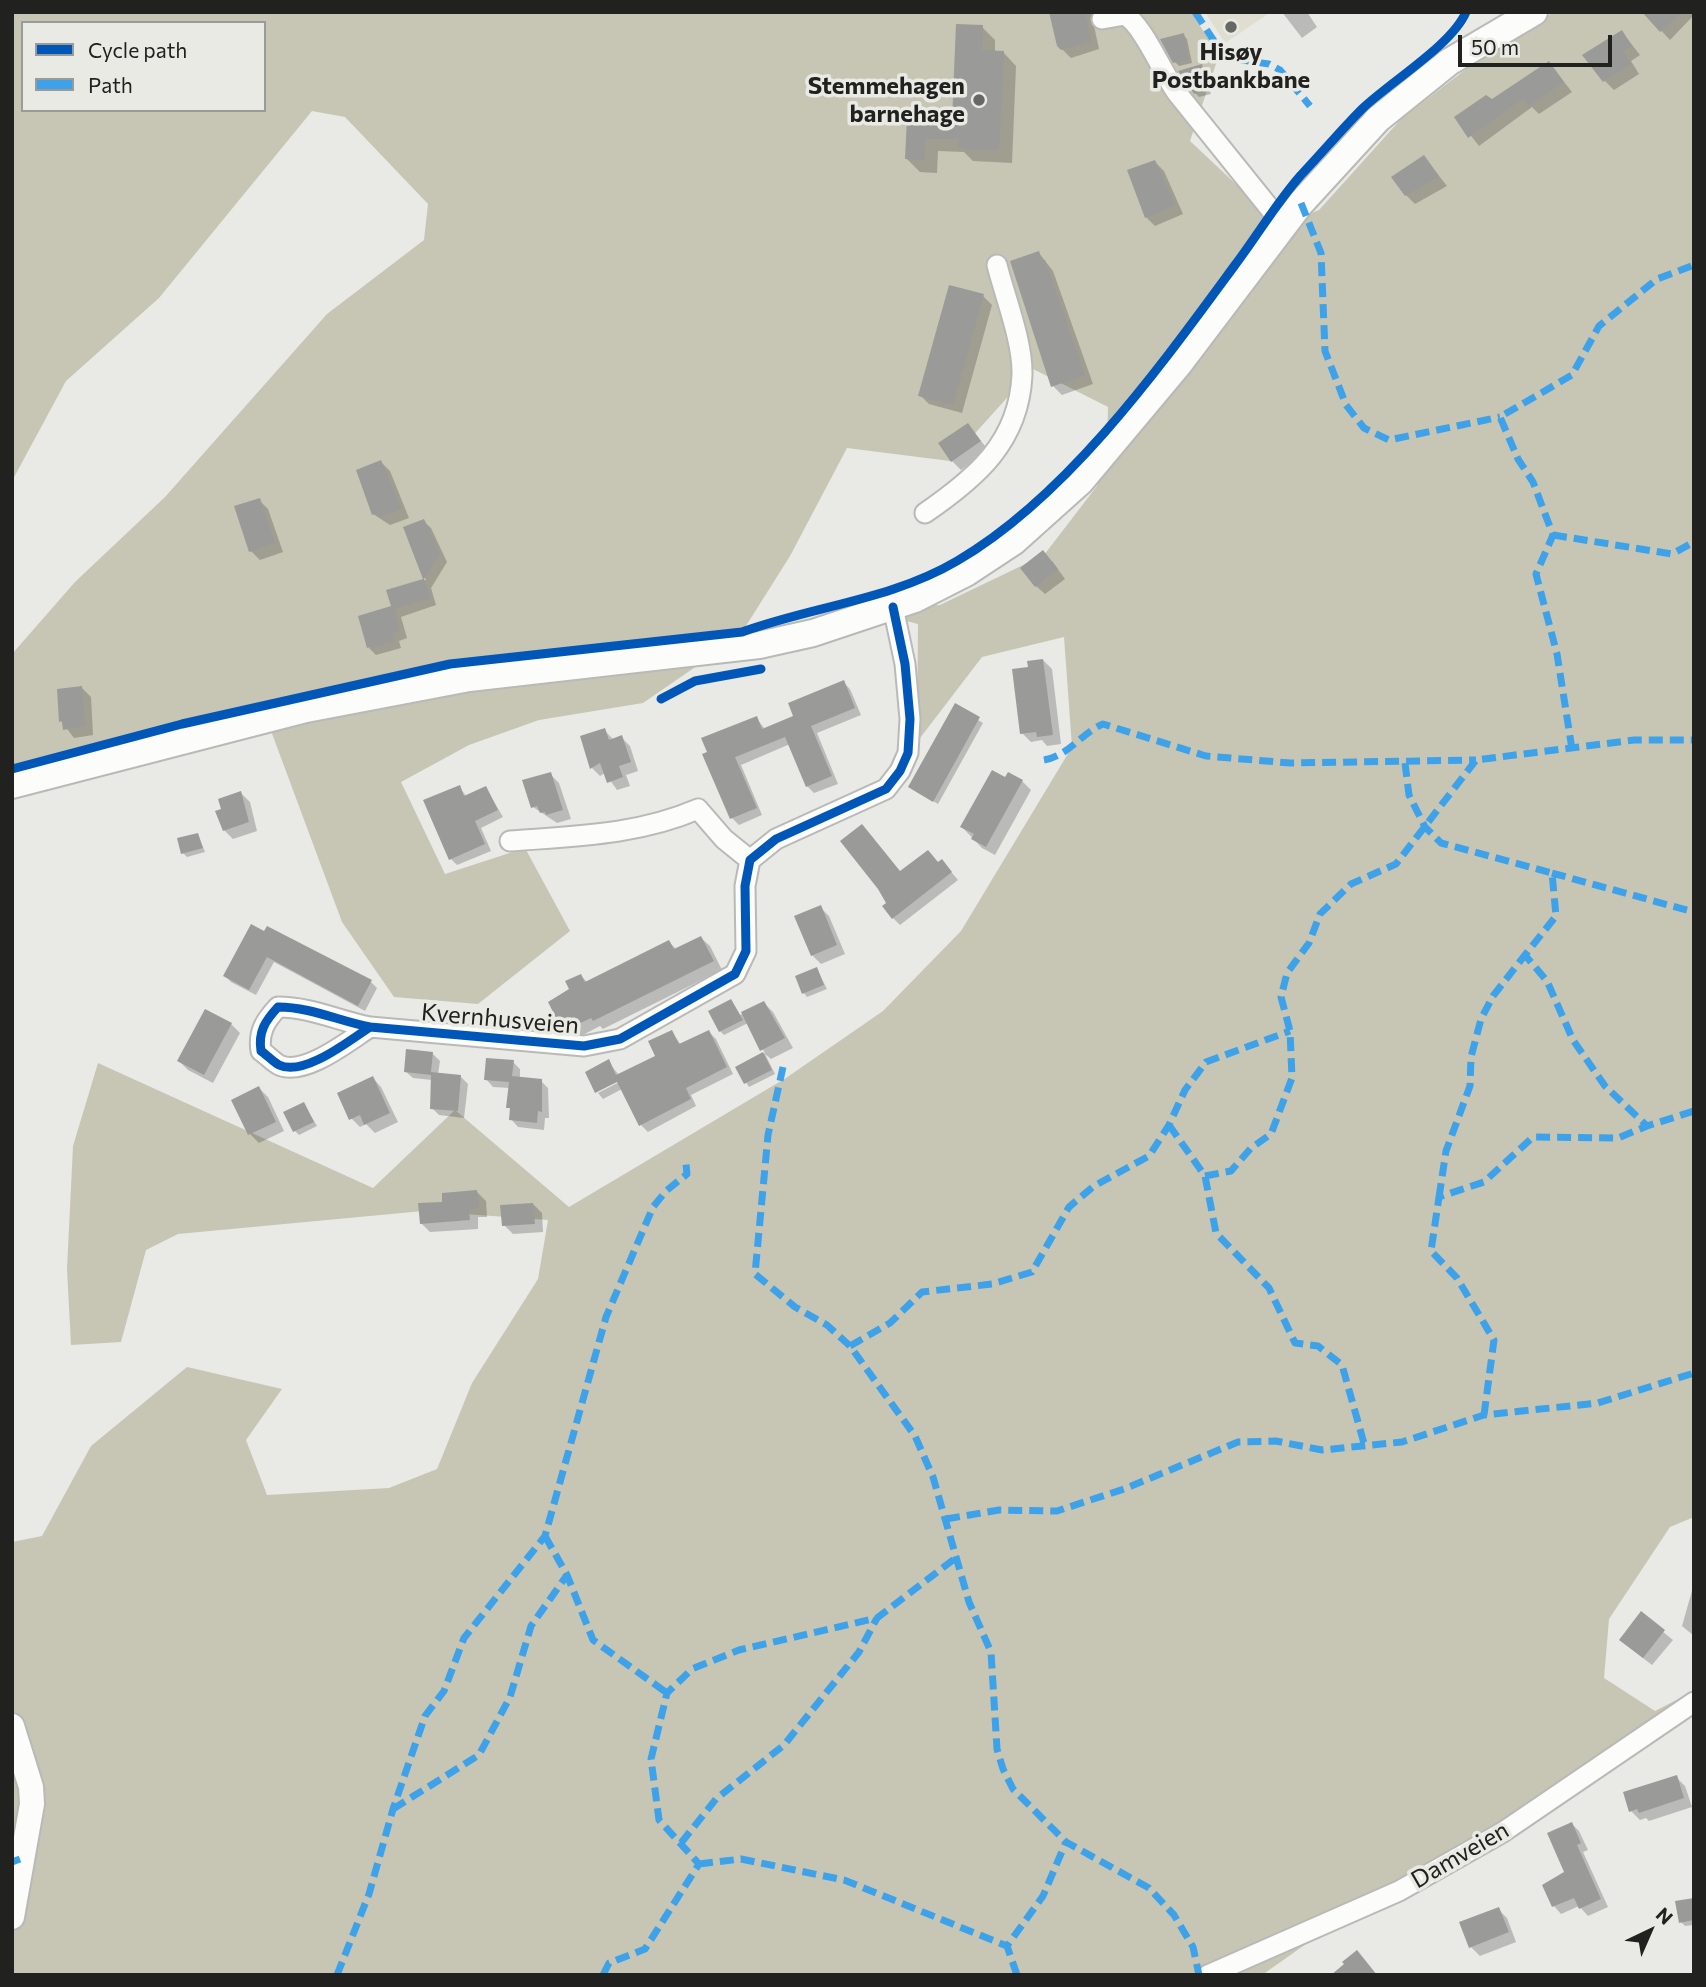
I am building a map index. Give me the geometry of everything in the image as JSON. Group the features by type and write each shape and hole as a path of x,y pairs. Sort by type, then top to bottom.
{"main road":[{"path":"12,785 306,709 469,678 759,645 813,633 915,599 966,573 1013,542 1048,513 1126,432 1284,226 1341,157 1378,119 1449,62 1534,12"}],"street":[{"path":"1102,19 1125,15 1140,26 1161,71 1284,226"},
{"path":"925,513 976,475 1000,448 1013,417 1022,374 997,265"},
{"path":"510,841 621,832 670,821 698,809 724,839 750,860 776,839 886,789 900,771 908,753 910,719 905,664 893,607"},
{"name":"Kvernhusveien","path":"370,1027 327,1055 300,1067 280,1066 261,1051 259,1037 266,1019 278,1007 301,1007 338,1021 370,1027 584,1046 620,1039 735,974 746,951 745,886 750,860"},
{"name":"Damveien","path":"1220,1973 1399,1891 1503,1832 1694,1702"},
{"path":"12,1726 28,1775 32,1804 12,1917"}],"shaded area":[{"name":"Hisøy Postbankbane","path":"1205,12 1271,12 1225,43"}],"green space":[{"path":"12,12 1191,12 1219,55 1190,141 1256,203 1269,231 1319,210 1402,118 1499,44 1554,12 1694,12 1694,1517 1670,1527 1609,1619 1604,1678 1655,1711 1694,1691 1694,1700 1657,1735 1343,1918 1262,1975 12,1975 12,1542 42,1536 91,1446 187,1367 282,1389 246,1440 267,1495 389,1488 437,1469 472,1383 538,1279 548,1220 423,1211 178,1234 146,1250 121,1342 71,1345 67,1269 73,1146 98,1063 373,1188 455,1110 569,1207 786,1078 883,1011 961,931 1072,747 1064,637 982,657 917,742 918,624 857,608 940,605 1044,555 1097,486 1107,453 1108,407 1033,369 950,461 847,448 790,556 739,637 643,703 539,720 469,745 401,782 445,874 525,848 570,931 478,1004 394,997 342,922 264,712 12,784 12,654 75,582 165,497 327,314 424,240 428,204 345,117 312,111 159,298 66,381 12,481"}],"building":[{"path":"1049,12 1085,12 1091,41 1061,50 1057,46"},
{"path":"1642,12 1682,12 1660,32"},
{"path":"956,24 983,25 982,50 1004,51 999,150 958,148 958,139 925,139 924,160 905,159 907,118 952,120"},
{"path":"1622,30 1632,46 1623,51 1631,64 1603,82 1582,55"},
{"path":"1184,33 1189,59 1173,63 1160,39"},
{"path":"1549,61 1564,82 1529,106 1523,98 1468,138 1454,117 1486,95 1492,99"},
{"path":"1202,64 1208,90 1194,94 1178,71"},
{"path":"1424,155 1439,176 1405,196 1391,177"},
{"path":"1155,160 1175,205 1145,218 1127,170"},
{"path":"1039,251 1042,260 1045,260 1085,375 1051,387 1010,261"},
{"path":"949,285 984,294 953,405 918,396"},
{"path":"968,423 981,441 951,462 938,443"},
{"path":"381,460 401,509 379,517 377,513 372,515 356,470"},
{"path":"260,498 275,543 249,552 234,506"},
{"path":"424,519 440,553 424,579 430,598 394,609 400,631 392,633 395,641 367,648 358,616 391,606 386,590 423,579 403,527"},
{"path":"1043,550 1058,569 1035,587 1020,568"},
{"path":"1043,659 1053,735 1037,737 1036,732 1020,734 1012,669 1028,667 1027,661"},
{"path":"844,680 855,708 811,726 832,776 806,787 785,737 735,757 757,808 730,819 702,754 707,752 701,738 757,716 762,729 793,716 788,703"},
{"path":"82,686 85,726 63,730 62,721 59,722 57,689"},
{"path":"955,703 980,717 933,802 908,787"},
{"path":"605,728 609,740 622,735 631,762 619,766 623,777 607,783 600,763 590,769 580,736"},
{"path":"992,770 1005,777 1008,772 1023,780 986,847 971,839 974,834 960,827"},
{"path":"551,772 563,810 546,815 545,812 540,813 537,806 531,808 522,780"},
{"path":"460,785 464,796 486,786 498,810 475,821 485,844 449,860 423,800"},
{"path":"241,791 249,822 223,831 215,811 221,809 218,799"},
{"path":"862,824 900,871 928,850 938,862 942,859 952,872 892,919 882,906 886,903 878,889 840,841"},
{"path":"198,833 203,848 181,854 177,838"},
{"path":"821,905 837,945 811,956 794,916"},
{"path":"251,924 264,931 267,926 372,980 358,1006 267,957 249,990 223,976"},
{"path":"701,936 714,961 593,1021 591,1018 570,1028 567,1020 559,1024 548,1002 569,989 565,981 581,974 585,982 669,940 674,949"},
{"path":"817,967 824,985 802,994 795,976"},
{"path":"731,999 743,1020 719,1032 708,1011"},
{"path":"764,1001 785,1038 760,1051 741,1012"},
{"path":"205,1009 232,1023 204,1075 177,1061"},
{"path":"672,1030 679,1044 709,1030 727,1067 686,1088 691,1099 639,1126 617,1082 595,1093 585,1072 609,1059 616,1075 655,1056 648,1041"},
{"path":"406,1049 433,1052 431,1072 461,1075 458,1111 430,1109 431,1075 404,1072"},
{"path":"763,1052 772,1070 744,1084 735,1067"},
{"path":"486,1058 514,1060 512,1076 542,1079 542,1112 538,1111 537,1123 509,1120 510,1108 506,1108 509,1082 484,1080"},
{"path":"373,1076 390,1113 364,1125 360,1115 349,1120 337,1093"},
{"path":"259,1086 276,1122 248,1135 231,1100"},
{"path":"304,1102 314,1122 293,1132 283,1112"},
{"path":"477,1190 479,1208 469,1209 470,1220 420,1224 418,1203 442,1202 442,1193"},
{"path":"533,1203 535,1224 502,1226 500,1205"},
{"path":"1641,1611 1665,1630 1643,1658 1619,1640"},
{"path":"1677,1775 1684,1798 1639,1813 1637,1809 1629,1812 1623,1792"},
{"path":"1572,1822 1581,1843 1577,1845 1601,1899 1579,1909 1574,1898 1552,1907 1542,1885 1564,1872 1547,1833"},
{"path":"1694,1898 1694,1920 1679,1923 1675,1901"},
{"path":"1499,1907 1509,1932 1469,1948 1459,1922"},
{"path":"1357,1950 1377,1975 1331,1975 1344,1964 1342,1962"}],"marked path":[{"path":"1195,12 1218,47 1234,59 1269,64 1280,70 1310,106"},
{"path":"1301,203 1321,253 1325,351 1346,405 1364,428 1389,440 1500,417"},
{"path":"1572,749 1557,654 1536,574 1553,535 1533,482 1518,459 1500,417 1572,375 1599,326 1657,279 1694,265"},
{"path":"1553,535 1672,554 1694,542"},
{"path":"1044,760 1061,754 1103,724 1206,756 1290,763 1476,760"},
{"path":"1205,1176 1231,1171 1251,1148 1271,1134 1292,1078 1290,1031 1281,997 1287,973 1309,943 1320,914 1351,884 1396,864 1476,760 1634,740 1694,740"},
{"path":"1405,763 1409,795 1425,827 1441,843 1552,873 1556,916 1525,955 1547,981 1573,1040 1605,1086 1647,1126 1694,1111"},
{"path":"1552,873 1694,912"},
{"path":"1439,1197 1446,1151 1470,1086 1471,1057 1481,1019 1493,996 1525,955"},
{"path":"850,1346 890,1323 922,1292 992,1284 1032,1272 1069,1207 1094,1186 1149,1156 1169,1125 1185,1090 1206,1062 1290,1031"},
{"path":"783,1067 768,1135 755,1274 795,1307 827,1325 850,1346 915,1436 933,1477 969,1602 991,1652 997,1749 1013,1789 1066,1842 1149,1888 1174,1915 1193,1947 1199,1975"},
{"path":"1169,1125 1205,1176 1216,1233 1269,1288 1295,1343 1318,1346 1342,1365 1365,1447"},
{"path":"1484,1415 1494,1340 1457,1278 1431,1251 1439,1197 1484,1182 1533,1137 1618,1138 1647,1126"},
{"path":"337,1975 369,1894 393,1809 425,1716 444,1691 464,1638 545,1536 606,1317 653,1207 666,1191 687,1174 686,1164"},
{"path":"946,1519 999,1510 1057,1511 1124,1489 1238,1442 1276,1441 1322,1450 1402,1442 1484,1415 1598,1403 1694,1373"},
{"path":"545,1536 567,1575 593,1640 667,1693"},
{"path":"603,1975 609,1963 645,1949 699,1864 659,1820 651,1759 667,1693 692,1669 739,1650 877,1618 957,1557"},
{"path":"393,1809 479,1755 510,1697 531,1626 567,1575"},
{"path":"681,1843 716,1799 784,1745 859,1652 877,1618"},
{"path":"1017,1975 1007,1946 1043,1896 1066,1842"},
{"path":"12,1862 20,1859"},
{"path":"699,1864 741,1859 844,1880 1007,1946"}],"cycle path":[{"path":"12,769 182,724 450,664 742,632 879,594 906,585 957,561 997,534 1074,466 1143,387 1301,175 1362,109 1448,37 1466,12"},
{"path":"370,1027 339,1048 301,1066 279,1065 261,1051 264,1027 278,1007 313,1012 370,1027 584,1046 620,1039 735,974 746,951 745,886 750,860 776,839 886,789 900,771 908,753 910,719 905,664 893,607"},
{"path":"661,699 695,681 761,669"}],"place":[{"name":"Hisøy Postbankbane","path":"1231,27"},
{"name":"Stemmehagen barnehage","path":"979,100"}]}
